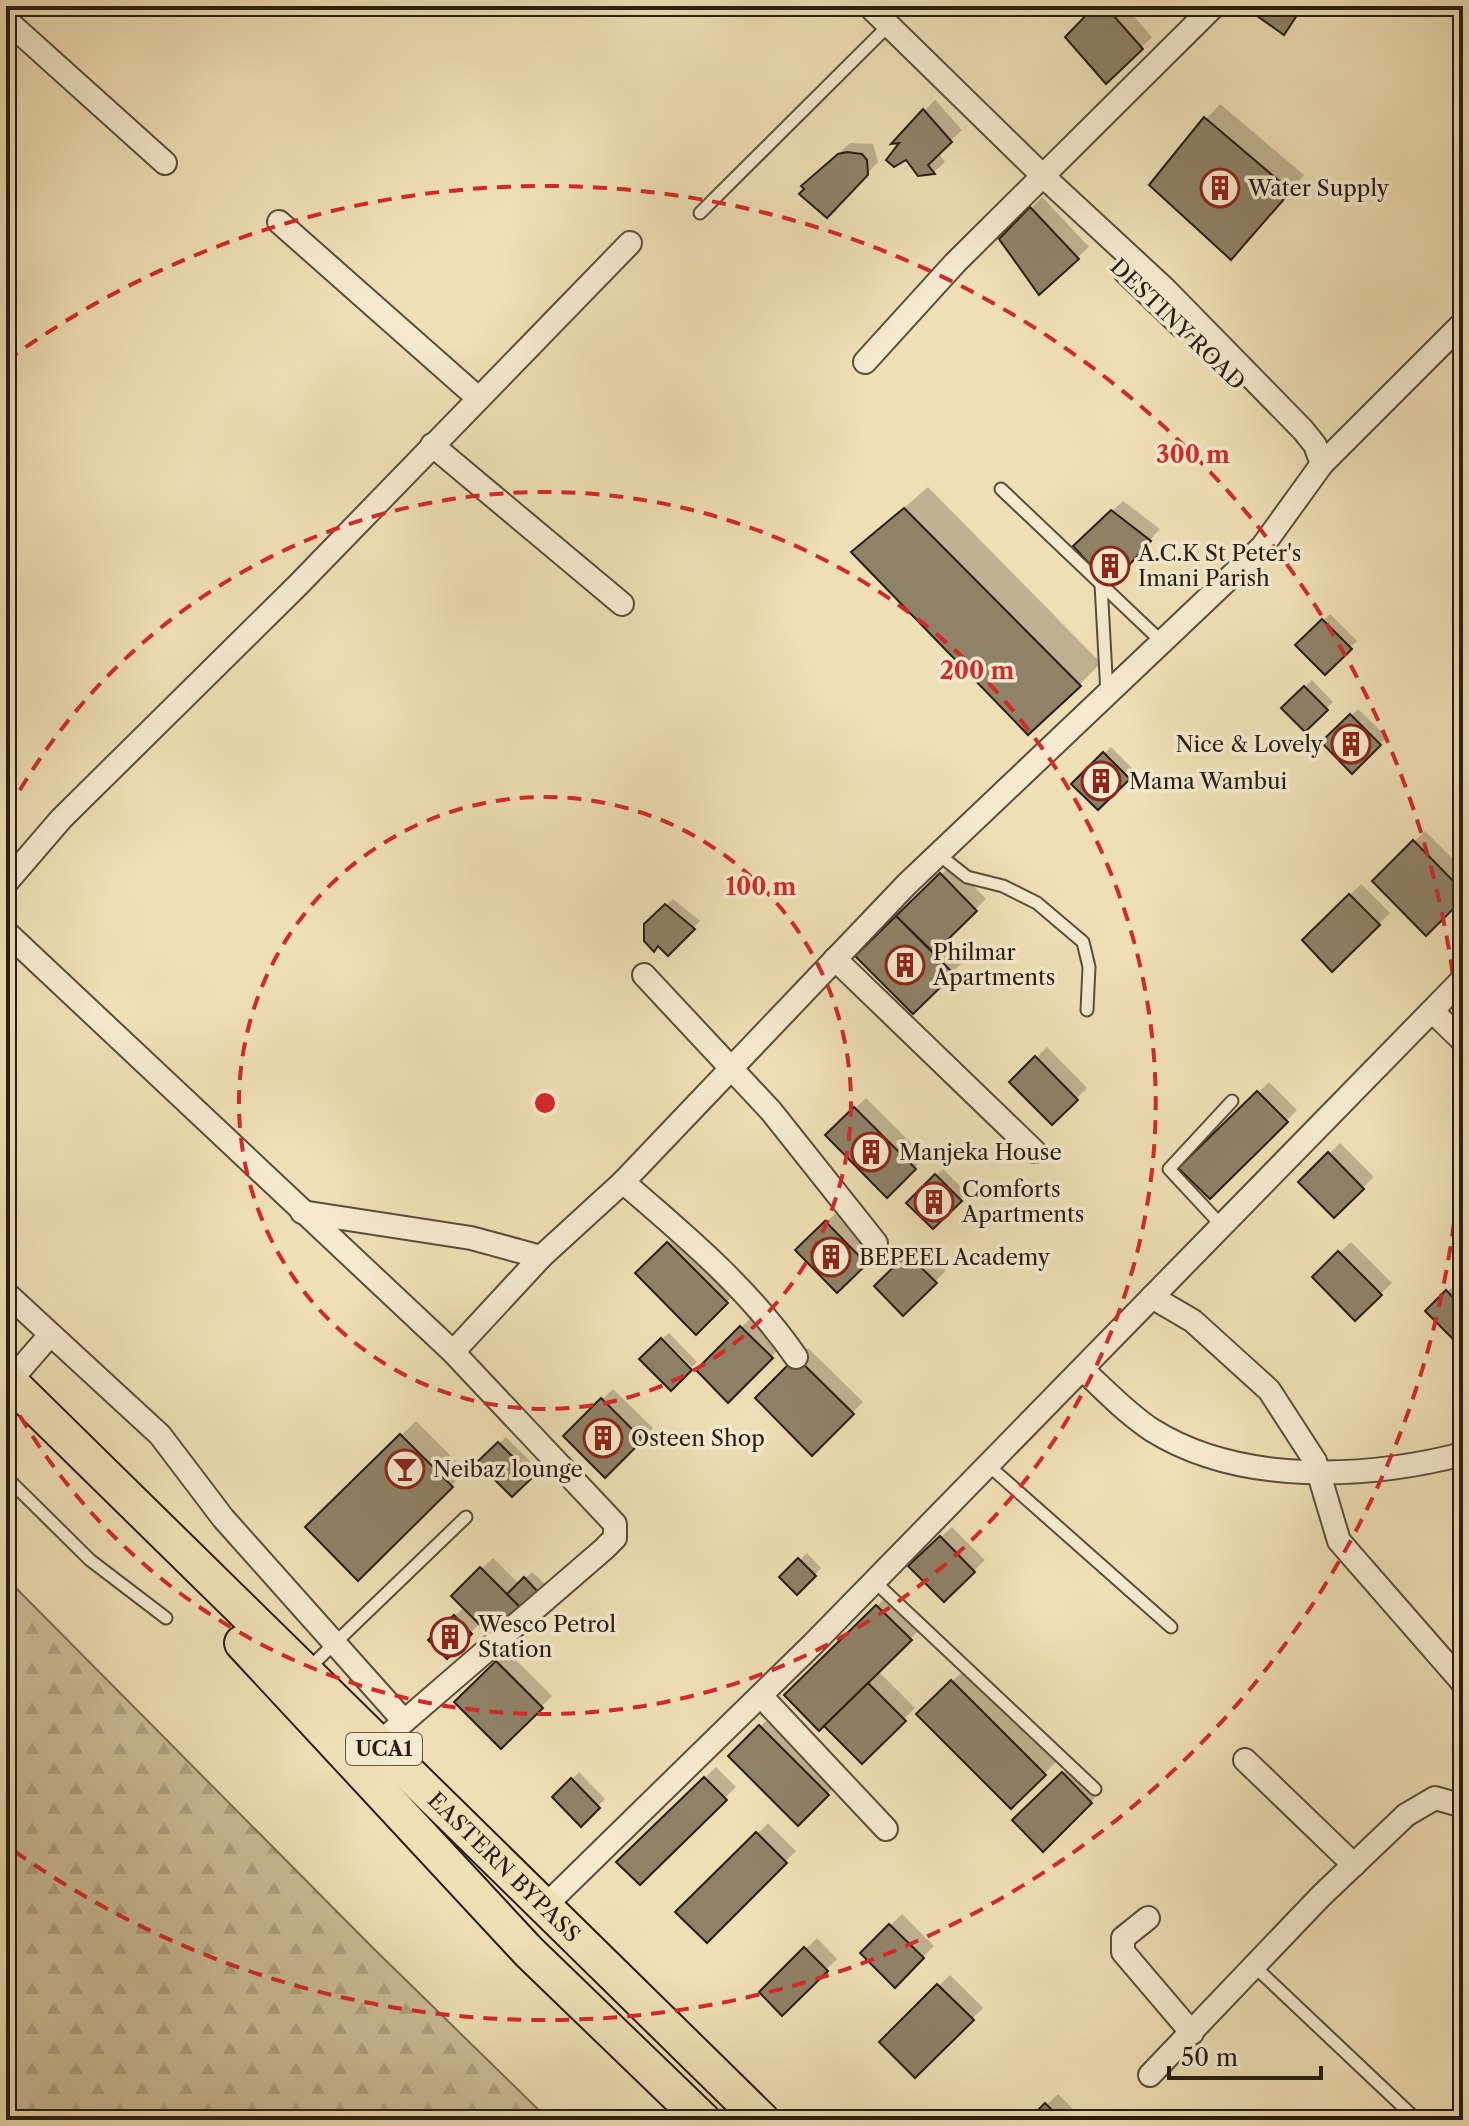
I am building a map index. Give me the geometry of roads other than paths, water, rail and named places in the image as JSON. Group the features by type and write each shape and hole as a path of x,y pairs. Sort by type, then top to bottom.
{"main road":[{"name":"EASTERN BYPASS","path":"7,1389 305,1672 762,2120"},
{"name":"EASTERN BYPASS","path":"7,1389 529,1952 703,2120"}],"street":[{"path":"869,6 1039,180 1164,288 1303,430 1315,445 1322,464"},
{"path":"865,362 955,263 1214,6"},
{"path":"6,20 165,163"},
{"path":"279,222 478,398"},
{"path":"6,883 61,819 298,585 630,243"},
{"path":"453,1352 541,1257 623,1182 730,1067 938,854 1262,547 1322,464 1463,323"},
{"path":"432,445 622,604"},
{"path":"6,932 453,1352 608,1513 615,1524 615,1538 378,1744"},
{"path":"835,959 1034,1151"},
{"path":"644,975 771,1111 876,1243"},
{"path":"544,1907 875,1582 1463,979"},
{"path":"1432,1011 1463,1041"},
{"path":"623,1182 734,1279 768,1316 796,1357"},
{"path":"302,1212 457,1235 541,1257"},
{"path":"6,1293 160,1435 223,1518 404,1721"},
{"path":"1152,1297 1193,1321 1269,1390 1297,1430 1319,1474 1339,1541 1463,1683"},
{"path":"7,1389 50,1335"},
{"path":"1082,1369 1138,1421 1177,1442 1232,1461 1319,1474 1358,1473 1463,1454"},
{"path":"761,1696 886,1829"},
{"path":"1245,1760 1354,1865"},
{"path":"1150,2075 1406,1815 1424,1804 1445,1799 1463,1806"},
{"path":"1148,1918 1123,1938 1123,1952 1192,2033"}],"lane":[{"path":"700,213 889,25"},
{"path":"1001,489 1162,642"},
{"path":"1101,584 1107,694"},
{"path":"938,854 967,877 1003,886 1037,903 1083,942 1089,967 1087,1010"},
{"path":"1222,1226 1169,1169 1232,1101"},
{"path":"988,1465 1171,1627"},
{"path":"6,1477 90,1560 166,1618"},
{"path":"305,1672 466,1517"},
{"path":"875,1582 1095,1789"},
{"path":"1255,1967 1417,2120"}],"place":[{"name":"Water Supply","path":"1220,188"},
{"name":"A.C.K St Peter's Imani Parish","path":"1110,566"},
{"name":"Nice & Lovely","path":"1351,744"},
{"name":"Mama Wambui","path":"1101,781"},
{"name":"Philmar Apartments","path":"905,965"},
{"name":"Manjeka House","path":"871,1152"},
{"name":"Comforts Apartments","path":"934,1202"},
{"name":"BEPEEL Academy","path":"831,1257"},
{"name":"Osteen Shop","path":"603,1438"},
{"name":"Neibaz lounge","path":"405,1469"},
{"name":"Wesco Petrol Station","path":"450,1637"}]}
